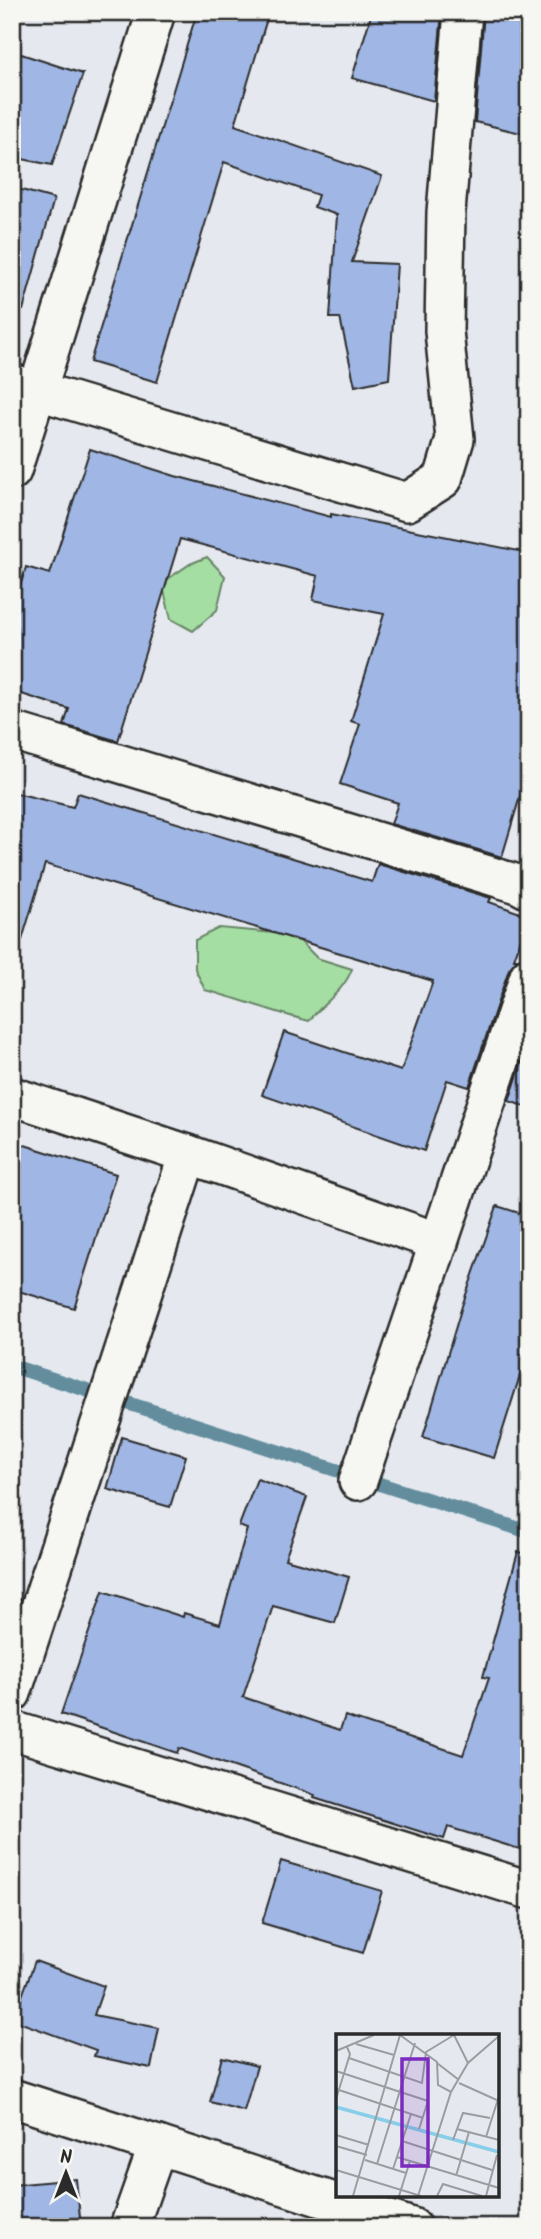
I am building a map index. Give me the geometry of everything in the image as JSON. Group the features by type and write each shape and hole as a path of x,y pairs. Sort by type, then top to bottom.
{"street":[{"path":"12,471 24,387 156,12"},
{"path":"24,387 407,502 443,479 455,439 444,331 446,212 463,12"},
{"path":"12,731 518,884 529,890"},
{"path":"358,1481 529,976"},
{"path":"12,1096 439,1242"},
{"path":"12,1693 188,1154"},
{"path":"12,1730 529,1890"},
{"path":"12,2098 412,2227"},
{"path":"129,2227 158,2145"}],"green space":[{"path":"207,557 225,576 217,610 193,631 171,619 162,583 190,564"},
{"path":"219,928 275,933 300,941 317,958 352,969 339,990 309,1021 205,990 195,969 195,940"}],"building":[{"path":"197,12 269,12 235,125 382,176 352,262 397,264 389,379 355,386 340,318 330,318 337,215 314,207 318,195 224,162 157,382 90,362"},
{"path":"372,12 442,12 434,101 352,78"},
{"path":"484,12 529,12 529,135 475,122"},
{"path":"12,51 83,74 52,165 12,157"},
{"path":"18,189 54,199 23,310 12,308 12,209"},
{"path":"90,449 175,476 331,517 331,514 529,553 529,766 502,857 391,824 398,803 340,784 360,724 351,721 384,614 313,600 318,576 180,539 118,741 64,725 69,709 12,691 12,613 26,567 50,574"},
{"path":"12,792 73,807 78,793 372,882 378,864 491,898 489,902 529,916 514,959 517,959 509,969 469,1087 447,1080 424,1151 262,1095 284,1032 401,1071 433,981 45,864 22,940 12,939"},
{"path":"529,1042 529,1108 509,1101"},
{"path":"12,1141 116,1174 74,1308 12,1289"},
{"path":"497,1206 529,1216 529,1347 494,1458 423,1437 462,1306"},
{"path":"122,1437 186,1456 170,1507 107,1489"},
{"path":"257,1479 307,1497 285,1559 349,1577 335,1623 273,1606 243,1697 340,1730 345,1716 463,1755 489,1678 483,1677 518,1552 529,1554 529,1852 448,1827 444,1839 314,1798 315,1795 179,1748 177,1753 61,1714 103,1591 183,1617 184,1613 220,1624 247,1529 239,1526"},
{"path":"281,1861 382,1891 363,1953 262,1923"},
{"path":"35,1961 104,1986 94,2015 159,2028 151,2068 94,2056 96,2050 13,2020"},
{"path":"222,2057 257,2066 244,2111 210,2102"},
{"path":"76,2179 81,2227 12,2227 12,2185"}],"waterway":[{"path":"12,1366 529,1532"}]}
